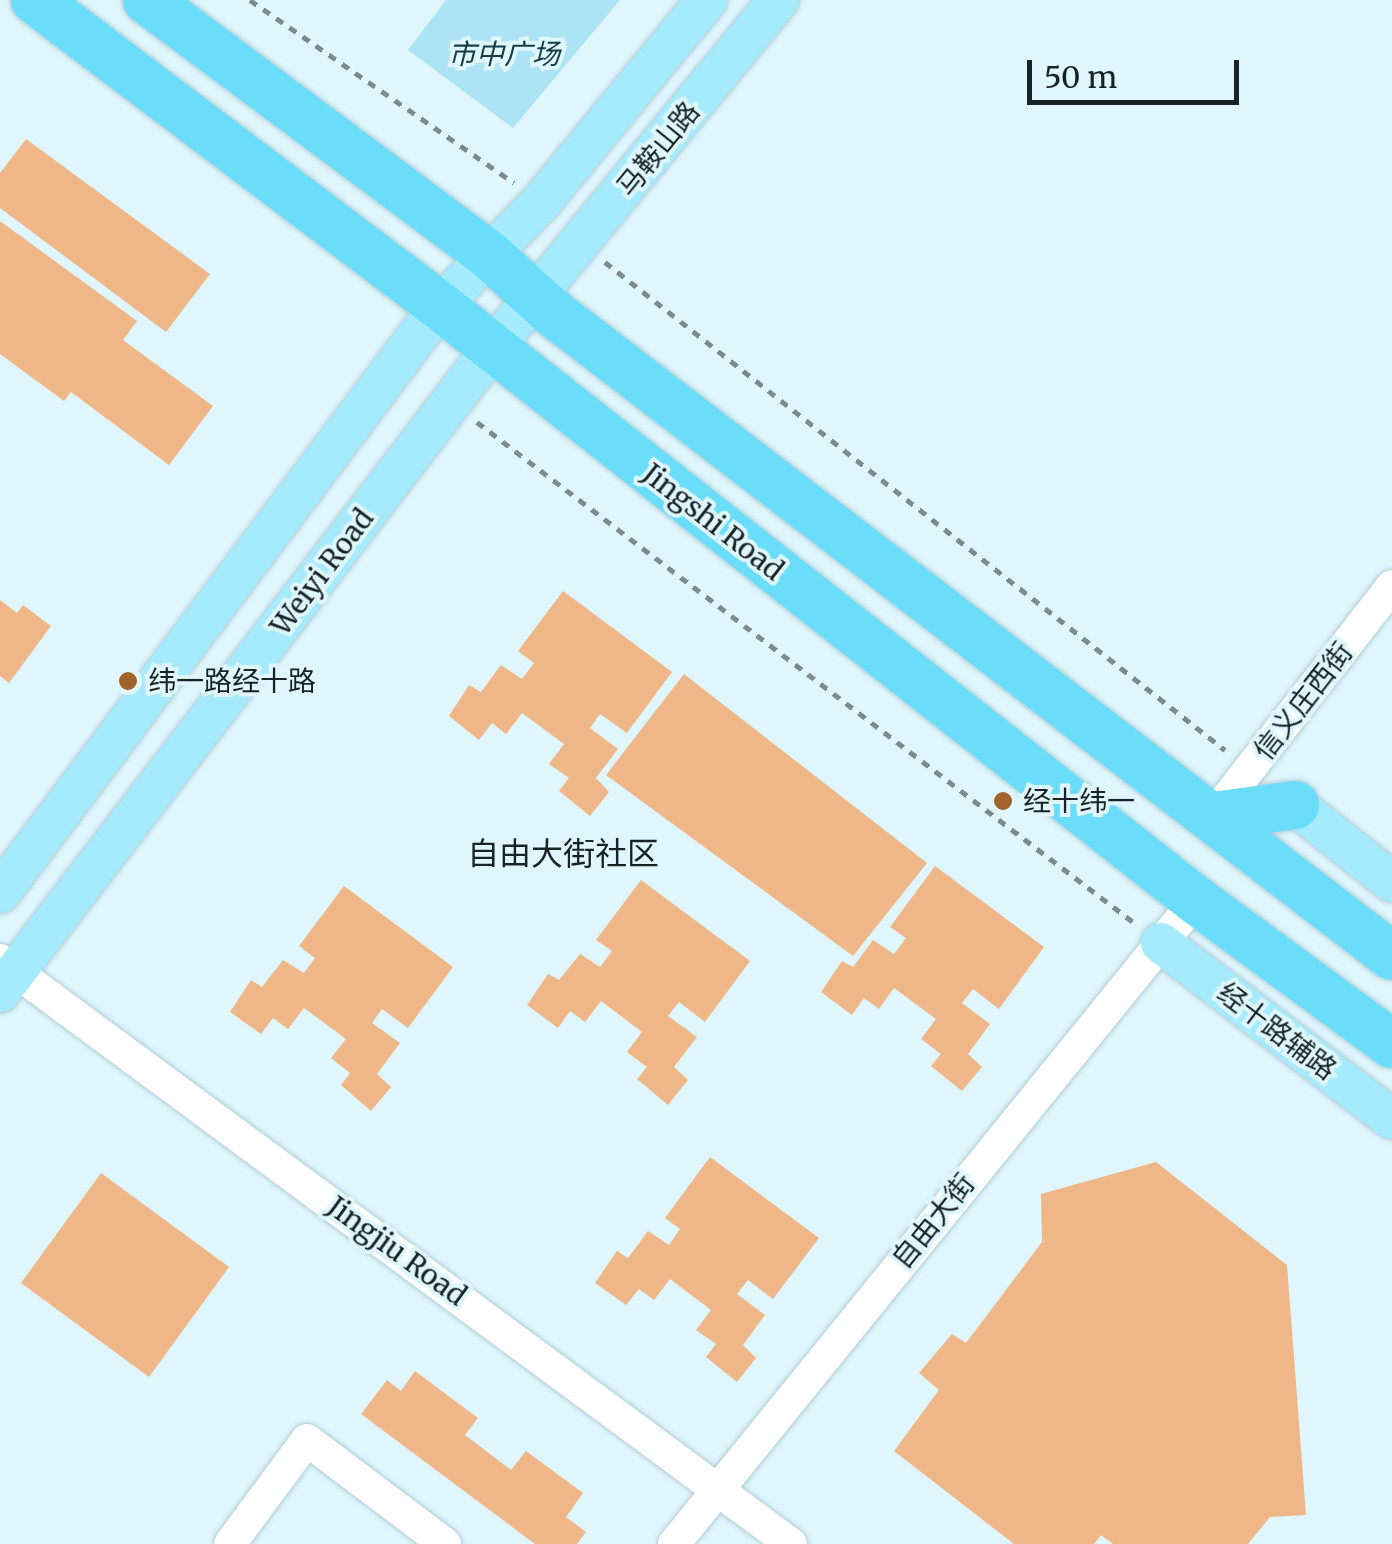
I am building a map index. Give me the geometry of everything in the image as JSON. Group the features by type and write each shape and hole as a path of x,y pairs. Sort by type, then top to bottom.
{"highway":[{"name":"Jingshi Road","path":"35,0 440,306 491,350 1196,900 1392,1044"},
{"path":"147,0 489,255 538,298 1392,956"},
{"path":"1214,816 1295,806"}],"main road":[{"name":"马鞍山路","path":"489,255 541,202 707,0"},
{"name":"马鞍山路","path":"538,298 778,0"},
{"path":"0,893 440,306 489,255"},
{"name":"Weiyi Road","path":"5,974 491,350 538,298"},
{"path":"1295,806 1392,882"},
{"name":"经十路辅路","path":"1161,943 1392,1119"}],"street":[{"name":"信义庄西街","path":"1214,816 1392,586"},
{"name":"自由大街","path":"674,1544 716,1486 1196,900"},
{"name":"Jingjiu Road","path":"5,974 792,1544"},
{"path":"230,1544 307,1440 446,1544"}],"path":[{"path":"250,0 541,202"},
{"path":"582,244 1250,770"},
{"path":"450,404 1161,943"}],"green space":[{"name":"市中广场","path":"446,0 620,0 513,128 408,50"}],"building":[{"path":"26,139 210,274 166,332 0,208 0,173"},
{"path":"0,221 137,321 123,340 213,406 169,465 71,392 64,401 0,354"},
{"path":"563,591 672,672 627,733 600,714 590,728 618,749 596,778 609,792 590,816 559,791 569,778 549,764 564,744 522,713 506,734 492,723 479,740 449,716 469,685 481,692 501,665 522,679 534,663 518,651"},
{"path":"0,600 17,613 23,605 51,626 9,683 0,676"},
{"path":"684,674 927,863 853,956 606,775"},
{"path":"935,866 1044,947 999,1009 973,989 962,1003 990,1024 968,1054 982,1067 962,1091 931,1066 941,1054 921,1039 936,1019 894,988 879,1009 864,998 852,1015 821,992 842,961 853,967 873,940 894,954 906,938 890,927"},
{"path":"641,880 750,961 705,1022 679,1002 668,1016 697,1037 674,1067 688,1080 668,1105 637,1079 647,1067 627,1052 642,1032 601,1001 585,1022 570,1011 558,1028 527,1005 548,974 559,980 580,954 600,967 612,951 596,940"},
{"path":"344,886 453,967 408,1028 382,1009 372,1023 400,1043 377,1074 391,1087 371,1111 341,1085 350,1073 331,1058 346,1039 304,1008 288,1029 273,1018 261,1034 230,1012 251,980 262,987 283,960 304,973 315,958 299,946"},
{"path":"710,1157 819,1238 773,1299 748,1280 737,1294 765,1315 743,1345 756,1358 737,1382 706,1357 716,1344 696,1330 711,1310 670,1279 654,1300 639,1289 626,1305 595,1283 617,1251 628,1258 648,1231 669,1245 680,1229 665,1218"},
{"path":"1156,1162 1287,1265 1306,1515 1270,1517 1248,1544 1113,1544 1101,1535 1094,1544 1014,1544 894,1451 939,1390 919,1373 952,1334 966,1343 1042,1242 1041,1194"},
{"path":"101,1173 229,1267 149,1377 21,1283"},
{"path":"415,1371 478,1418 465,1435 511,1470 526,1451 583,1493 566,1517 586,1532 577,1544 535,1544 361,1414 387,1380 401,1391"}],"place":[{"name":"纬一路经十路","path":"128,681"},
{"name":"经十纬一","path":"1003,801"}],"district":[{"name":"自由大街社区","path":"563,854"}]}
